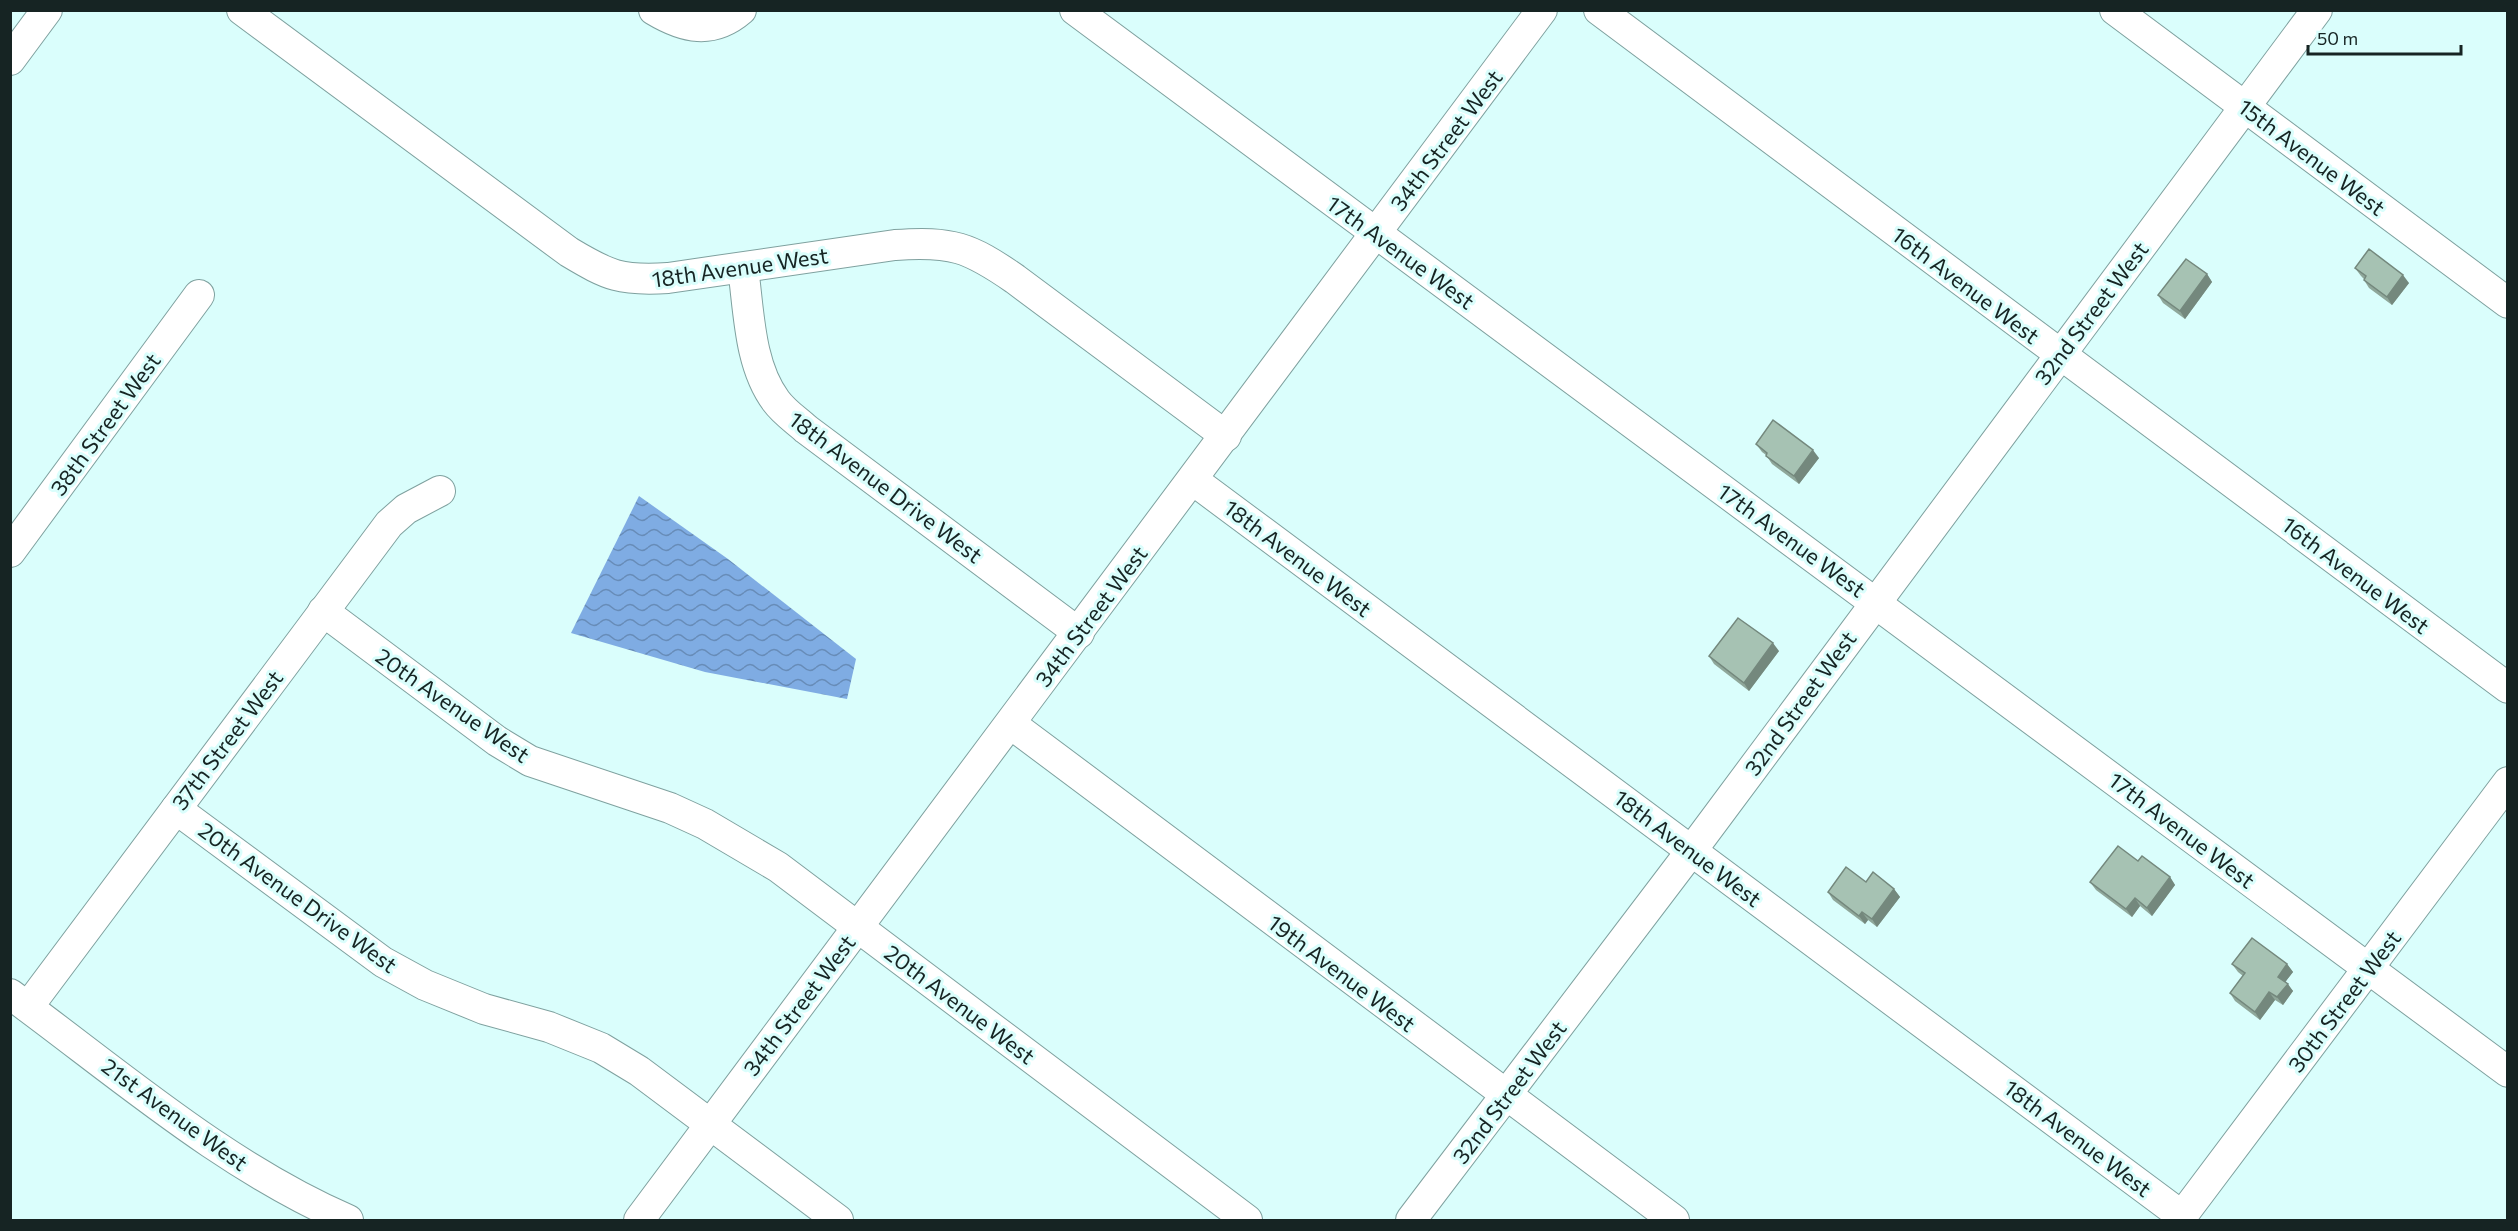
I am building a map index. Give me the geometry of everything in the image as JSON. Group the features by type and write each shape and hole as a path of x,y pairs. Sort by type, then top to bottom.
{"street":[{"path":"10,60 47,10"},
{"name":"18th Avenue West","path":"243,10 568,252 600,271 635,280 895,246 932,243 961,247 984,258 1015,279 1226,436"},
{"path":"654,10 675,23 702,28 729,20 741,10"},
{"name":"17th Avenue West","path":"1075,10 2368,969 2503,1060"},
{"name":"34th Street West","path":"639,1221 1080,633 1542,10"},
{"name":"16th Avenue West","path":"1599,10 2508,688"},
{"name":"15th Avenue West","path":"2115,10 2508,303"},
{"name":"32nd Street West","path":"1411,1221 1692,850 2317,10"},
{"name":"18th Avenue Drive West","path":"743,267 755,352 763,379 778,404 806,429 1080,633"},
{"name":"38th Street West","path":"10,552 199,296"},
{"name":"18th Avenue West","path":"1193,480 1692,850 2181,1218"},
{"name":"37th Street West","path":"19,1000 176,808 389,524 406,509 440,491"},
{"name":"20th Avenue West","path":"323,611 497,741 530,761 670,808 705,824 778,867 1247,1221"},
{"name":"19th Avenue West","path":"1011,724 1674,1221"},
{"name":"30th Street West","path":"2181,1218 2508,782"},
{"name":"20th Avenue Drive West","path":"176,808 383,962 425,985 484,1009 549,1027 601,1048 639,1071 838,1221"},
{"name":"21st Avenue West","path":"19,1000 200,1136 254,1172 348,1221"}],"water":[{"path":"639,496 728,559 856,659 847,699 705,672 571,633"}],"building":[{"path":"2369,249 2403,275 2387,297 2364,280 2366,276 2355,268"},
{"path":"2186,259 2207,274 2180,311 2158,295"},
{"path":"1773,420 1813,450 1794,476 1766,456 1767,453 1756,444"},
{"path":"1738,618 1773,643 1744,683 1709,656"},
{"path":"2118,846 2138,861 2142,856 2170,877 2147,908 2135,898 2126,909 2090,882"},
{"path":"1846,867 1866,882 1873,872 1894,889 1872,919 1862,912 1859,916 1828,892"},
{"path":"2252,938 2287,964 2278,977 2288,984 2277,997 2269,992 2255,1012 2230,993 2245,973 2232,964"}]}
